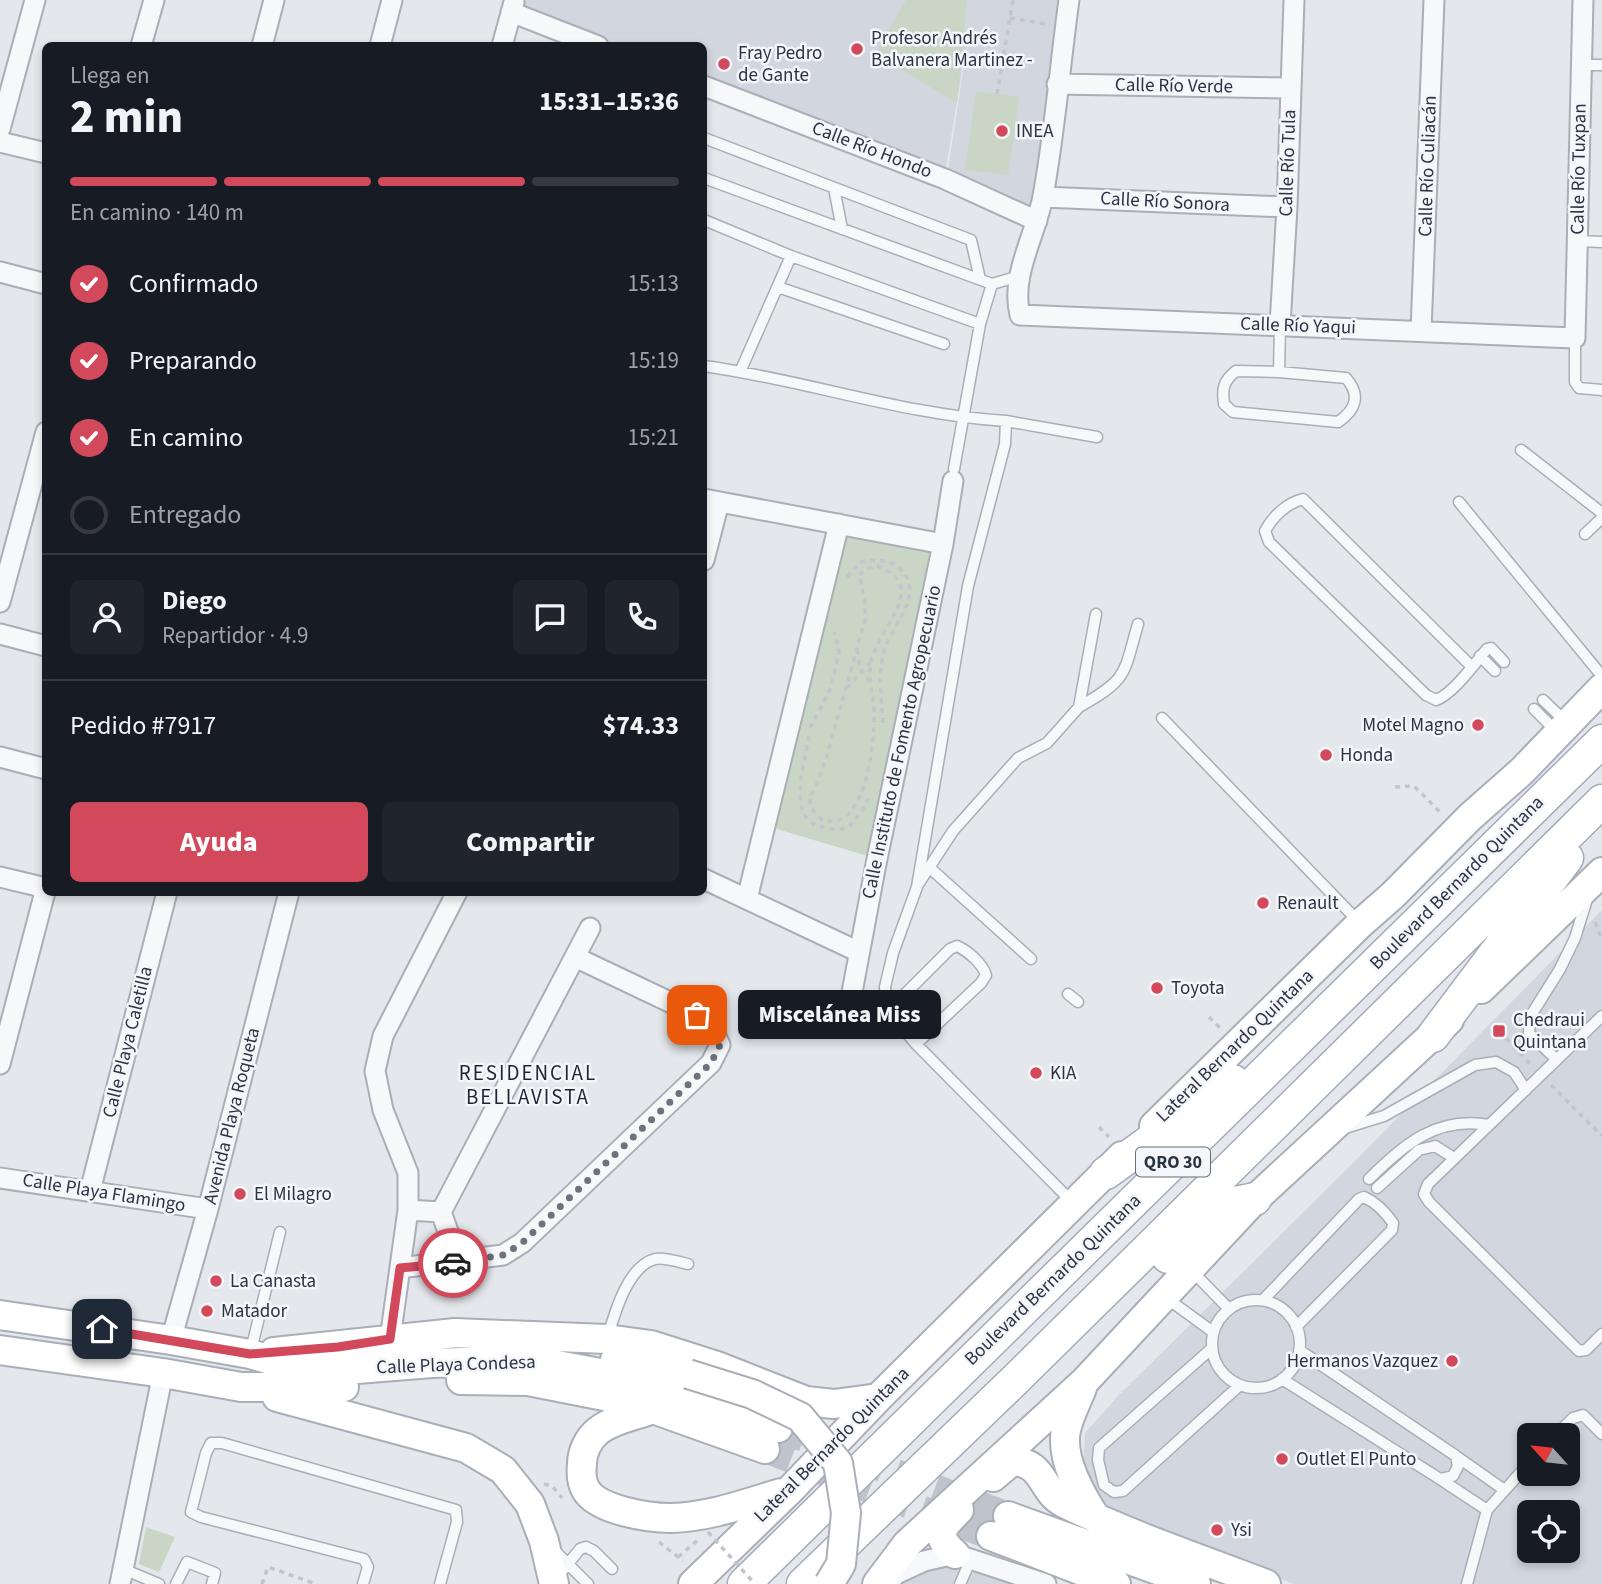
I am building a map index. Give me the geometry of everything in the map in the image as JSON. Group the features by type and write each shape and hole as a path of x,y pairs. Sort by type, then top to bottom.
{"main road":[{"name":"Boulevard Bernardo Quintana","path":"744,1584 1602,741"},
{"name":"QRO 30","path":"803,1584 1017,1378 1602,801"},
{"path":"1433,1036 1602,811"},
{"path":"1106,1173 1314,1024"},
{"path":"1017,1378 1076,1341 1226,1205 1255,1199"}],"street":[{"path":"0,129 35,0"},
{"path":"142,42 153,0"},
{"path":"263,42 274,0"},
{"path":"381,42 392,0"},
{"path":"1020,276 1043,197 1069,0"},
{"name":"Calle Río Tula","path":"1280,325 1294,0"},
{"name":"Calle Río Culiacán","path":"1422,331 1434,0"},
{"name":"Calle Río Tuxpan","path":"1575,338 1583,0"},
{"path":"503,42 513,6 590,42"},
{"name":"Calle Río Verde","path":"1057,84 1291,88"},
{"name":"Calle Río Hondo","path":"707,87 945,179 1037,221"},
{"path":"0,142 42,152"},
{"name":"Calle Río Sonora","path":"1043,197 1287,207"},
{"path":"0,272 42,283"},
{"name":"Calle Río Yaqui","path":"1020,276 1017,304 1020,315 1575,338"},
{"path":"0,602 42,447"},
{"name":"Calle Instituto de Fomento Agropecuario","path":"849,1003 943,544 954,475"},
{"path":"707,534 711,500 943,544"},
{"path":"747,900 839,524"},
{"path":"0,634 42,645"},
{"name":"Lateral Bernardo Quintana","path":"692,1584 790,1490 878,1398 1074,1203 1393,895 1602,688"},
{"path":"0,757 42,768"},
{"path":"877,1584 907,1544 1085,1381 1255,1199 1433,1036 1597,876"},
{"path":"0,877 42,887"},
{"path":"707,880 859,952"},
{"path":"0,1064 44,896"},
{"name":"Calle Playa Caletilla","path":"90,1191 166,896"},
{"name":"Avenida Playa Roqueta","path":"171,1340 208,1209 288,896"},
{"path":"390,1339 408,1210 408,1173 383,1110 375,1071 383,1036 455,896"},
{"path":"459,1262 441,1212 590,928"},
{"path":"400,1268 503,1255 522,1243 711,1063 720,1045 712,1028 697,1015 575,957"},
{"name":"Calle Playa Flamingo","path":"0,1178 208,1209"},
{"path":"408,1210 441,1212"},
{"name":"Calle Playa Condesa","path":"0,1315 171,1340 250,1354 295,1367 332,1371 432,1363 530,1360 611,1375 771,1438 604,1396 528,1381 431,1379 332,1388 241,1387 0,1350"},
{"path":"250,1354 338,1347 455,1332 607,1339 651,1345 717,1366 806,1401 834,1404 878,1398"},
{"path":"250,1354 347,1360 452,1347 537,1348 688,1374 752,1394 800,1417 838,1463 846,1513 841,1564 828,1584"},
{"path":"121,1577 163,1373"},
{"path":"1085,1381 1066,1431 1069,1462 1078,1491 1096,1518"},
{"path":"241,1387 466,1448 503,1470 530,1504 558,1578"},
{"path":"653,1409 610,1423 587,1443 582,1457 581,1476 587,1492 605,1505 629,1513 670,1518 717,1513 790,1490"},
{"path":"1046,1584 963,1556 944,1545 941,1536 943,1525 1012,1461 1034,1467 1059,1501 1266,1584"},
{"path":"1116,1584 1000,1526 1196,1584"},
{"path":"886,1584 898,1573 924,1561 963,1556"}],"lane":[{"path":"1582,65 1602,65"},
{"path":"707,139 971,240 980,279"},
{"path":"707,179 992,284 1020,276"},
{"path":"834,188 842,229"},
{"path":"707,221 791,256 979,324"},
{"path":"1577,241 1602,242"},
{"path":"740,372 791,256"},
{"path":"954,475 979,324 992,284"},
{"path":"778,287 944,344"},
{"path":"1279,372 1280,325"},
{"path":"1575,338 1575,382 1579,388 1602,390"},
{"path":"707,366 963,416 1097,438"},
{"path":"1236,371 1279,372 1346,378 1354,387 1355,400 1349,415 1338,422 1233,412 1224,404 1223,390 1227,378 1236,371"},
{"path":"1006,421 1004,444 968,586 917,887 892,953 885,986 888,1011 916,1044 1074,1203"},
{"path":"1521,450 1602,513"},
{"path":"1472,667 1303,499 1291,502 1269,522 1265,531 1269,542 1426,695 1436,700 1444,698 1472,667 1480,656 1487,649 1491,648 1504,662"},
{"path":"1459,502 1602,676"},
{"path":"1585,534 1602,518"},
{"path":"1079,707 1096,614"},
{"path":"917,887 953,831 1018,758 1047,743 1079,707 1110,690 1124,675 1138,624"},
{"path":"1480,656 1495,671"},
{"path":"1543,700 1563,728"},
{"path":"1534,709 1563,728"},
{"path":"1162,718 1360,924"},
{"path":"930,869 1031,959"},
{"path":"1556,1059 1530,1033 1530,1017 1560,970 1597,876"},
{"path":"888,1011 950,949 957,946 964,949 984,968 986,975 981,983 916,1044"},
{"path":"1068,994 1078,1002"},
{"path":"1602,1016 1454,1158 1428,1184 1424,1194 1579,1351 1586,1350 1602,1334"},
{"path":"1321,1136 1384,1116 1475,1065 1496,1062 1514,1072 1525,1090"},
{"path":"1369,1179 1415,1138 1445,1126 1471,1122 1489,1125"},
{"path":"1377,1188 1419,1150 1435,1146 1454,1158"},
{"path":"1263,1300 1359,1199 1370,1199 1389,1216 1393,1223 1392,1230 1296,1327"},
{"path":"250,1354 280,1232"},
{"path":"607,1339 616,1307 639,1268 657,1259 688,1264"},
{"path":"1189,1269 1228,1308"},
{"path":"1164,1296 1213,1332"},
{"path":"1263,1300 1283,1309 1296,1327 1299,1350 1293,1366 1282,1379 1262,1387 1240,1385 1229,1380 1221,1371 1211,1349 1213,1332 1228,1308 1239,1302 1263,1300"},
{"path":"1211,1349 1099,1448 1098,1460 1104,1485 1114,1492 1123,1491 1240,1385"},
{"path":"1299,1350 1503,1489"},
{"path":"1282,1379 1487,1510"},
{"path":"1568,1423 1583,1415 1602,1434"},
{"path":"363,1584 368,1567 364,1559 201,1517 191,1512 211,1443 222,1443 456,1510 457,1522 440,1584"},
{"path":"1440,1479 1453,1476 1458,1466 1456,1456"},
{"path":"1467,1584 1487,1510 1517,1475"},
{"path":"588,1584 558,1578 580,1549 586,1547 594,1551 612,1569"},
{"path":"960,1584 963,1556"},
{"path":"176,1584 187,1562 215,1573 212,1584"},
{"path":"121,1577 159,1584"}],"path":[{"path":"997,94 1013,0"},
{"path":"1010,18 1047,24"},
{"path":"844,586 847,577 860,562 878,559 892,562 906,575 911,590 906,609 883,653 880,674 884,734"},
{"path":"877,566 891,571 901,582 902,599 877,645 871,662 874,740 862,791 852,811 841,820 829,822 818,817 811,807 809,797 815,789 827,756 865,620 865,601 859,575 866,569 877,566"},
{"path":"835,620 834,633 839,652 831,688 810,728 799,793 801,809 811,823 827,830 848,828 862,811 872,791"},
{"path":"857,646 861,671 870,683"},
{"path":"846,690 871,662"},
{"path":"1395,787 1414,786 1458,831"},
{"path":"708,1532 755,1584"},
{"path":"678,1557 698,1540"},
{"path":"262,1584 268,1567 316,1584"}],"shaded area":[{"path":"521,0 1068,0 1037,218 947,177 971,18 945,174 738,98 743,73 737,96 707,84 707,42 597,42 518,12"},
{"path":"1602,910 1602,1584 1294,1584 1091,1501 1083,1465 1085,1433 1118,1396 1355,1161"},
{"path":"955,1554 1046,1584 885,1584"}],"green space":[{"path":"906,0 967,0 957,103 875,54"},
{"path":"976,91 1019,97 1008,175 965,170"},
{"path":"840,534 937,551 871,857 770,827"},
{"path":"146,1527 175,1537 159,1572 139,1564"}],"tunnel":[{"path":"778,1428 1008,1516"},
{"path":"765,1449 991,1536"}],"way so far":[{"path":"453,1263 503,1255 522,1243 711,1063 720,1045 712,1028 697,1015"}],"place":[{"name":"Profesor Andrés Balvanera Martinez -","path":"857,49"},
{"name":"Fray Pedro de Gante","path":"724,64"},
{"name":"INEA","path":"1002,131"},
{"name":"Motel Magno","path":"1478,725"},
{"name":"Honda","path":"1326,755"},
{"name":"Renault","path":"1263,903"},
{"name":"Toyota","path":"1157,988"},
{"name":"Miscelánea Miss","path":"697,1015"},
{"name":"Chedraui Quintana","path":"1499,1031"},
{"name":"KIA","path":"1036,1073"},
{"name":"El Milagro","path":"240,1194"},
{"name":"La Canasta","path":"216,1281"},
{"name":"Matador","path":"207,1311"},
{"name":"Hermanos Vazquez","path":"1452,1361"},
{"name":"Outlet El Punto","path":"1282,1459"},
{"name":"Ysi","path":"1217,1530"}],"district":[{"name":"RESIDENCIAL BELLAVISTA","path":"528,1085"}],"route":[{"path":"102,1329 250,1354 338,1347 390,1339 400,1268 453,1263"}]}
